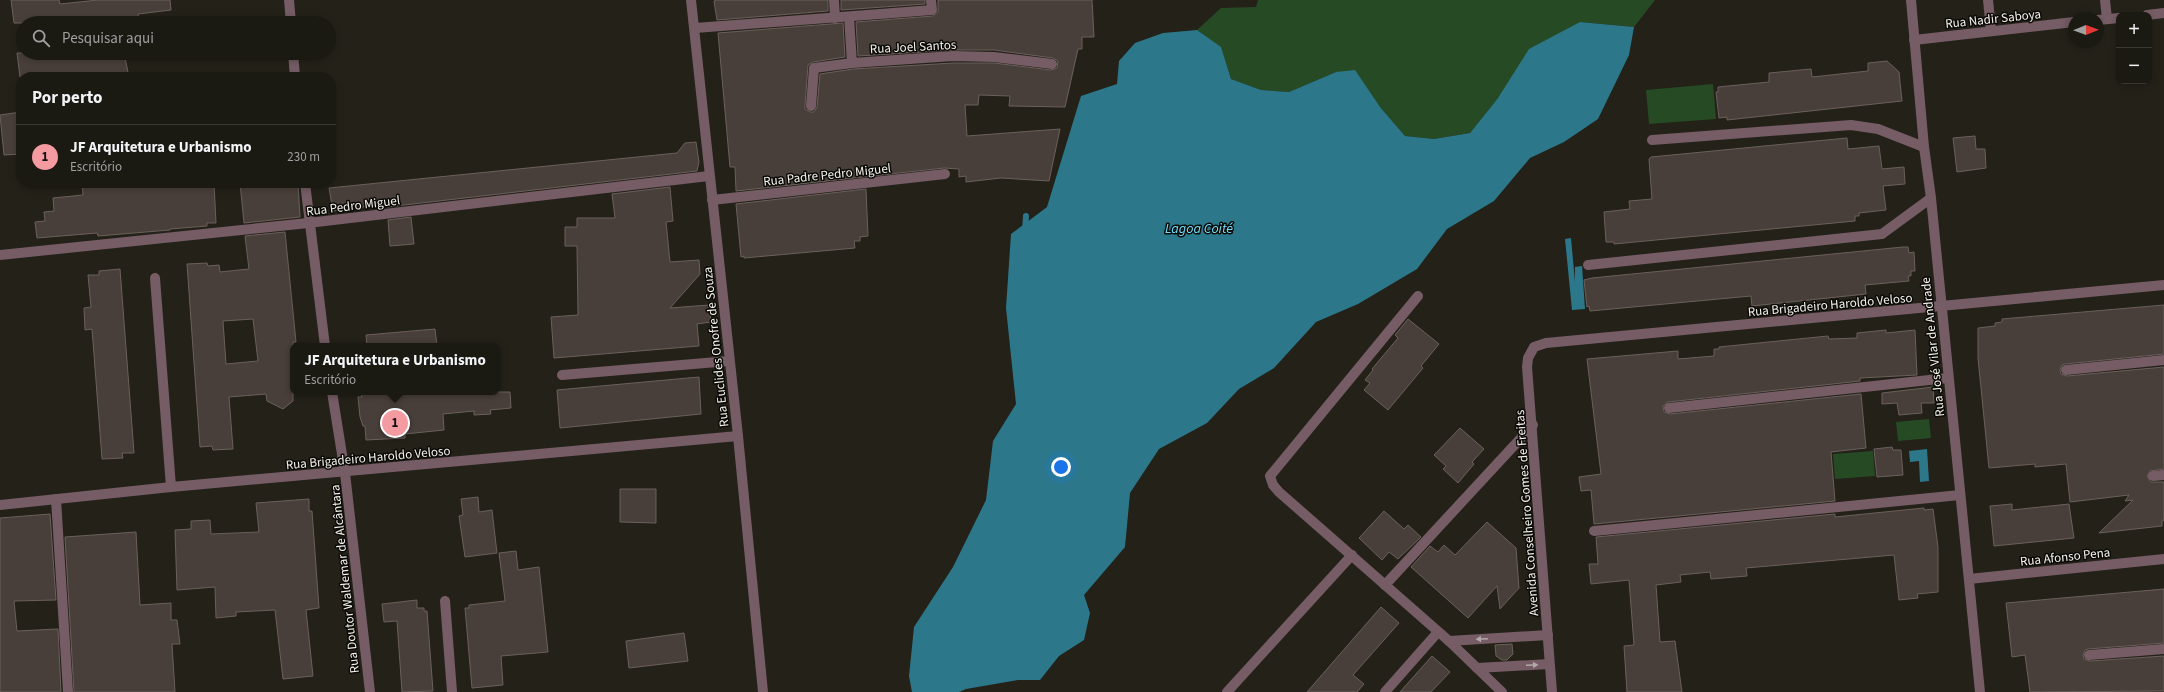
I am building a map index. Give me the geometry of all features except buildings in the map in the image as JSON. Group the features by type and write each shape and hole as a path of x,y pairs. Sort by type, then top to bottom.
{"street":[{"path":"289,0 290,16"},
{"name":"Rua Euclides Onofre de Souza","path":"691,0 728,361 738,436 763,692"},
{"path":"834,0 835,18"},
{"name":"Rua José Vilar de Andrade","path":"1911,0 1924,147 1980,692"},
{"path":"1988,0 1991,30"},
{"path":"2104,12 2105,0"},
{"path":"695,28 849,17 931,5"},
{"path":"2152,14 2164,13"},
{"path":"849,17 852,63"},
{"path":"2104,19 2116,18"},
{"name":"Rua Nadir Saboya","path":"1914,40 1991,30 2068,23"},
{"name":"Rua Joel Santos","path":"811,106 814,68 852,63 953,56 994,57 1052,64"},
{"path":"294,60 295,72"},
{"path":"1652,140 1852,125 1878,129 1924,147"},
{"name":"Rua Padre Pedro Miguel","path":"712,200 945,174"},
{"name":"Rua Pedro Miguel","path":"0,255 308,223 709,176"},
{"path":"305,188 308,223 325,343"},
{"path":"1588,265 1882,234 1930,198"},
{"path":"155,278 171,487"},
{"name":"Rua Brigadeiro Haroldo Veloso","path":"1546,343 2164,285"},
{"path":"1418,296 1270,476 1276,488 1449,641 1502,692"},
{"name":"Avenida Conselheiro Gomes de Freitas","path":"1546,343 1534,346 1528,358 1552,692"},
{"path":"2066,370 2164,360"},
{"path":"562,375 728,361"},
{"path":"1669,408 1948,378"},
{"name":"Rua Doutor Waldemar de Alcântara","path":"332,395 345,473 370,692"},
{"path":"1385,585 1532,425"},
{"name":"Rua Brigadeiro Haroldo Veloso","path":"0,505 171,487 345,473 738,436"},
{"path":"2153,476 2164,475"},
{"path":"1594,531 1960,495"},
{"path":"56,499 68,692"},
{"path":"1227,692 1352,555"},
{"name":"Rua Afonso Pena","path":"1969,579 2164,559"},
{"path":"445,601 452,692"},
{"path":"1385,692 1438,632"},
{"path":"1449,641 1548,635"},
{"path":"2089,655 2164,649"},
{"path":"1477,668 1550,664"}],"green space":[{"path":"1258,0 1655,0 1634,27 1580,22 1498,98 1470,133 1434,139 1405,136 1380,107 1336,72 1289,92 1261,90 1231,79 1221,48 1197,30 1221,8 1256,7"},
{"path":"1713,84 1716,119 1649,124 1646,90"},
{"path":"1929,419 1931,438 1898,441 1896,422"},
{"path":"1873,451 1875,476 1835,479 1833,454"}],"water":[{"name":"Lagoa Coité","path":"1580,22 1634,27 1629,55 1598,119 1564,142 1530,158 1494,201 1447,229 1417,269 1358,304 1316,322 1274,368 1239,389 1207,423 1159,449 1130,493 1125,547 1084,595 1090,613 1084,640 1059,656 1040,680 1018,680 966,689 959,692 912,692 909,676 914,627 953,567 986,500 993,441 1016,404 1006,308 1011,234 1047,207 1081,96 1117,84 1119,61 1135,43 1163,33 1197,30 1221,47 1231,79 1261,90 1289,92 1336,72 1355,70 1380,107 1405,136 1434,139 1470,133 1498,98 1529,49"},
{"path":"1571,238 1575,282 1575,267 1582,266 1585,309 1572,310 1565,239"},
{"path":"1927,449 1929,481 1920,482 1919,461 1910,462 1909,451"}],"waterway":[{"path":"1025,230 1026,216"}],"place":[{"name":"JF Arquitetura e Urbanismo","path":"395,423"}]}
